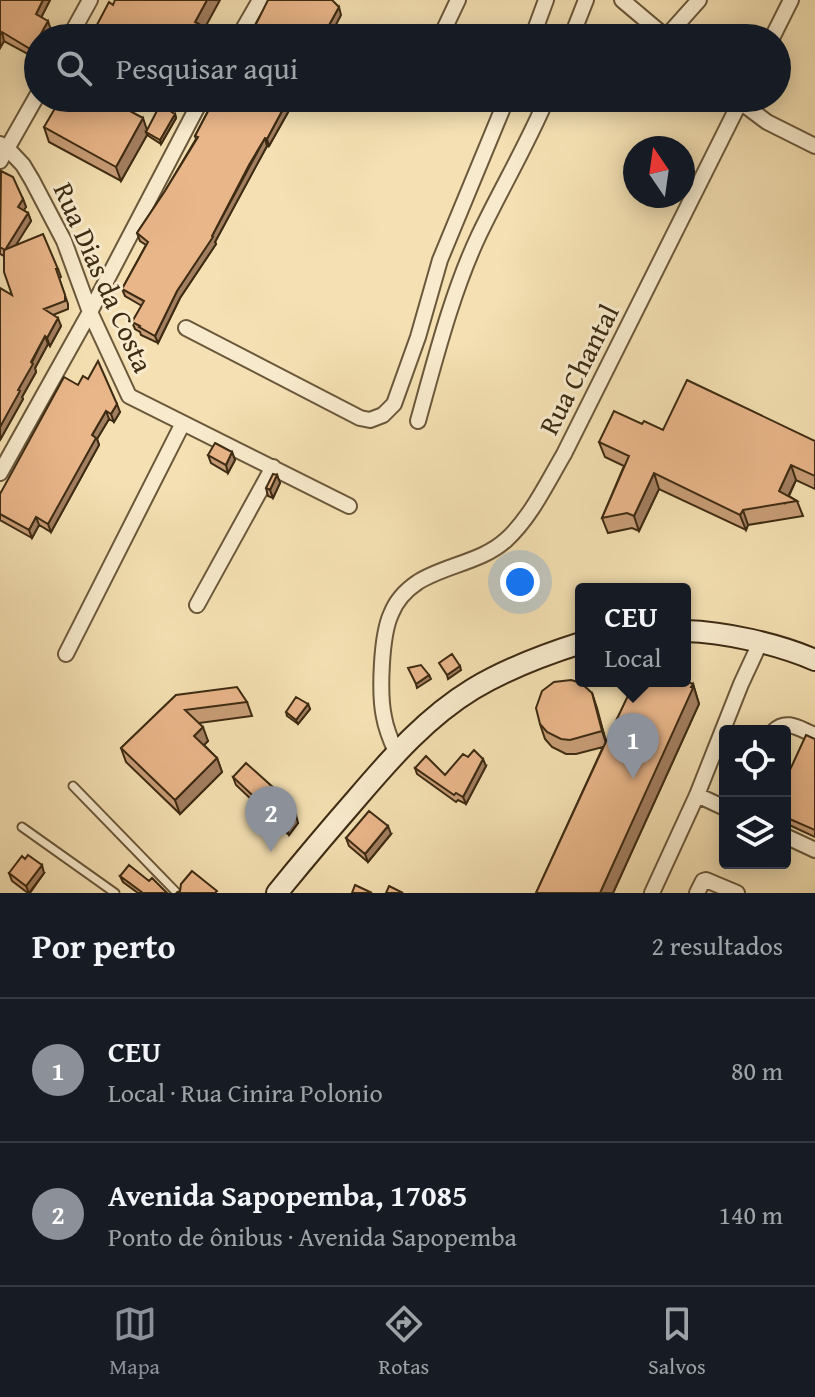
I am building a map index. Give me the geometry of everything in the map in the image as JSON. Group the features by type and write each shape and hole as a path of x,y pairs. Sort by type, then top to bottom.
{"main road":[{"path":"691,631 760,643 815,660"},
{"path":"277,893 396,752 430,720 472,690 510,669 575,645"}],"street":[{"path":"77,24 90,0"},
{"path":"246,24 260,0"},
{"path":"447,24 458,0"},
{"path":"537,24 546,0"},
{"path":"577,24 586,0"},
{"path":"622,0 650,24"},
{"path":"678,24 699,0"},
{"path":"779,24 791,0"},
{"path":"2,151 27,112"},
{"path":"0,473 90,312 195,112"},
{"path":"186,328 360,418 370,420 383,415 394,404 418,337 440,260 501,112"},
{"path":"418,421 444,332 478,237 541,112"},
{"name":"Rua Chantal","path":"396,752 383,716 382,690 385,638 398,600 416,584 439,571 483,555 504,542 518,527 564,454 733,112"},
{"path":"755,112 767,122 815,146"},
{"name":"Rua Dias da Costa","path":"2,151 23,165 64,241 90,312 129,396 183,423"},
{"path":"66,654 183,423 349,506"},
{"path":"197,605 273,467"},
{"path":"652,893 697,795 760,643"},
{"path":"791,725 815,735"},
{"path":"697,795 719,805"},
{"path":"791,839 815,850"},
{"path":"701,886 737,893"}],"lane":[{"path":"73,786 177,893"},
{"path":"22,827 115,893"}],"building":[{"path":"0,0 43,0 36,14 48,21 46,24 24,24 24,45 2,32 0,35"},
{"path":"115,0 207,0 195,22 199,24 97,24 109,2 113,5"},
{"path":"268,0 332,0 339,7 330,24 256,24"},
{"path":"53,112 132,112 143,118 116,167 44,127"},
{"path":"156,112 175,114 160,140 146,132"},
{"path":"208,112 281,112 249,165 213,237 177,291 155,336 132,322 144,301 122,289 148,242 137,233 198,137 195,136"},
{"path":"1,171 13,177 23,199 18,207 28,213 5,250 0,247"},
{"path":"43,234 58,269 65,301 44,309 58,318 31,362 33,364 0,427 0,288 12,295 4,272 4,250"},
{"path":"98,361 117,404 111,414 106,411 92,435 96,438 48,524 36,517 29,530 0,514 0,494 64,377 78,385 83,376 88,379"},
{"path":"687,380 815,441 815,476 791,465 779,491 797,501 743,510 740,515 654,473 634,516 627,513 602,518 629,456 599,442 614,411 663,430"},
{"path":"215,443 232,452 226,465 208,455"},
{"path":"273,474 277,475 270,490 266,488"},
{"path":"452,654 460,666 447,675 439,663"},
{"path":"421,665 429,675 416,684 408,668"},
{"path":"571,680 575,681 575,687 585,687 592,693 602,731 570,740 547,732 540,724 536,708 542,691 554,682"},
{"path":"237,687 247,702 185,710 203,727 194,736 217,758 175,800 121,748 176,695"},
{"path":"632,687 693,688 600,893 536,893"},
{"path":"296,697 308,704 296,720 286,712"},
{"path":"806,735 815,739 815,830 791,820 791,768"},
{"path":"474,750 483,759 463,797 454,795 415,768 426,756 445,775 463,754 468,757"},
{"path":"246,763 276,790 273,794 296,815 286,827 233,777"},
{"path":"369,811 388,826 365,854 346,838"},
{"path":"28,855 42,865 26,886 9,873 22,856 25,859"},
{"path":"129,865 149,881 152,878 167,893 143,893 120,876"},
{"path":"192,871 217,891 176,893"},
{"path":"355,885 372,893 352,893"},
{"path":"389,886 403,893 386,893"}],"place":[{"name":"CEU","path":"633,779"},
{"name":"Avenida Sapopemba, 17085","path":"271,852"}]}
